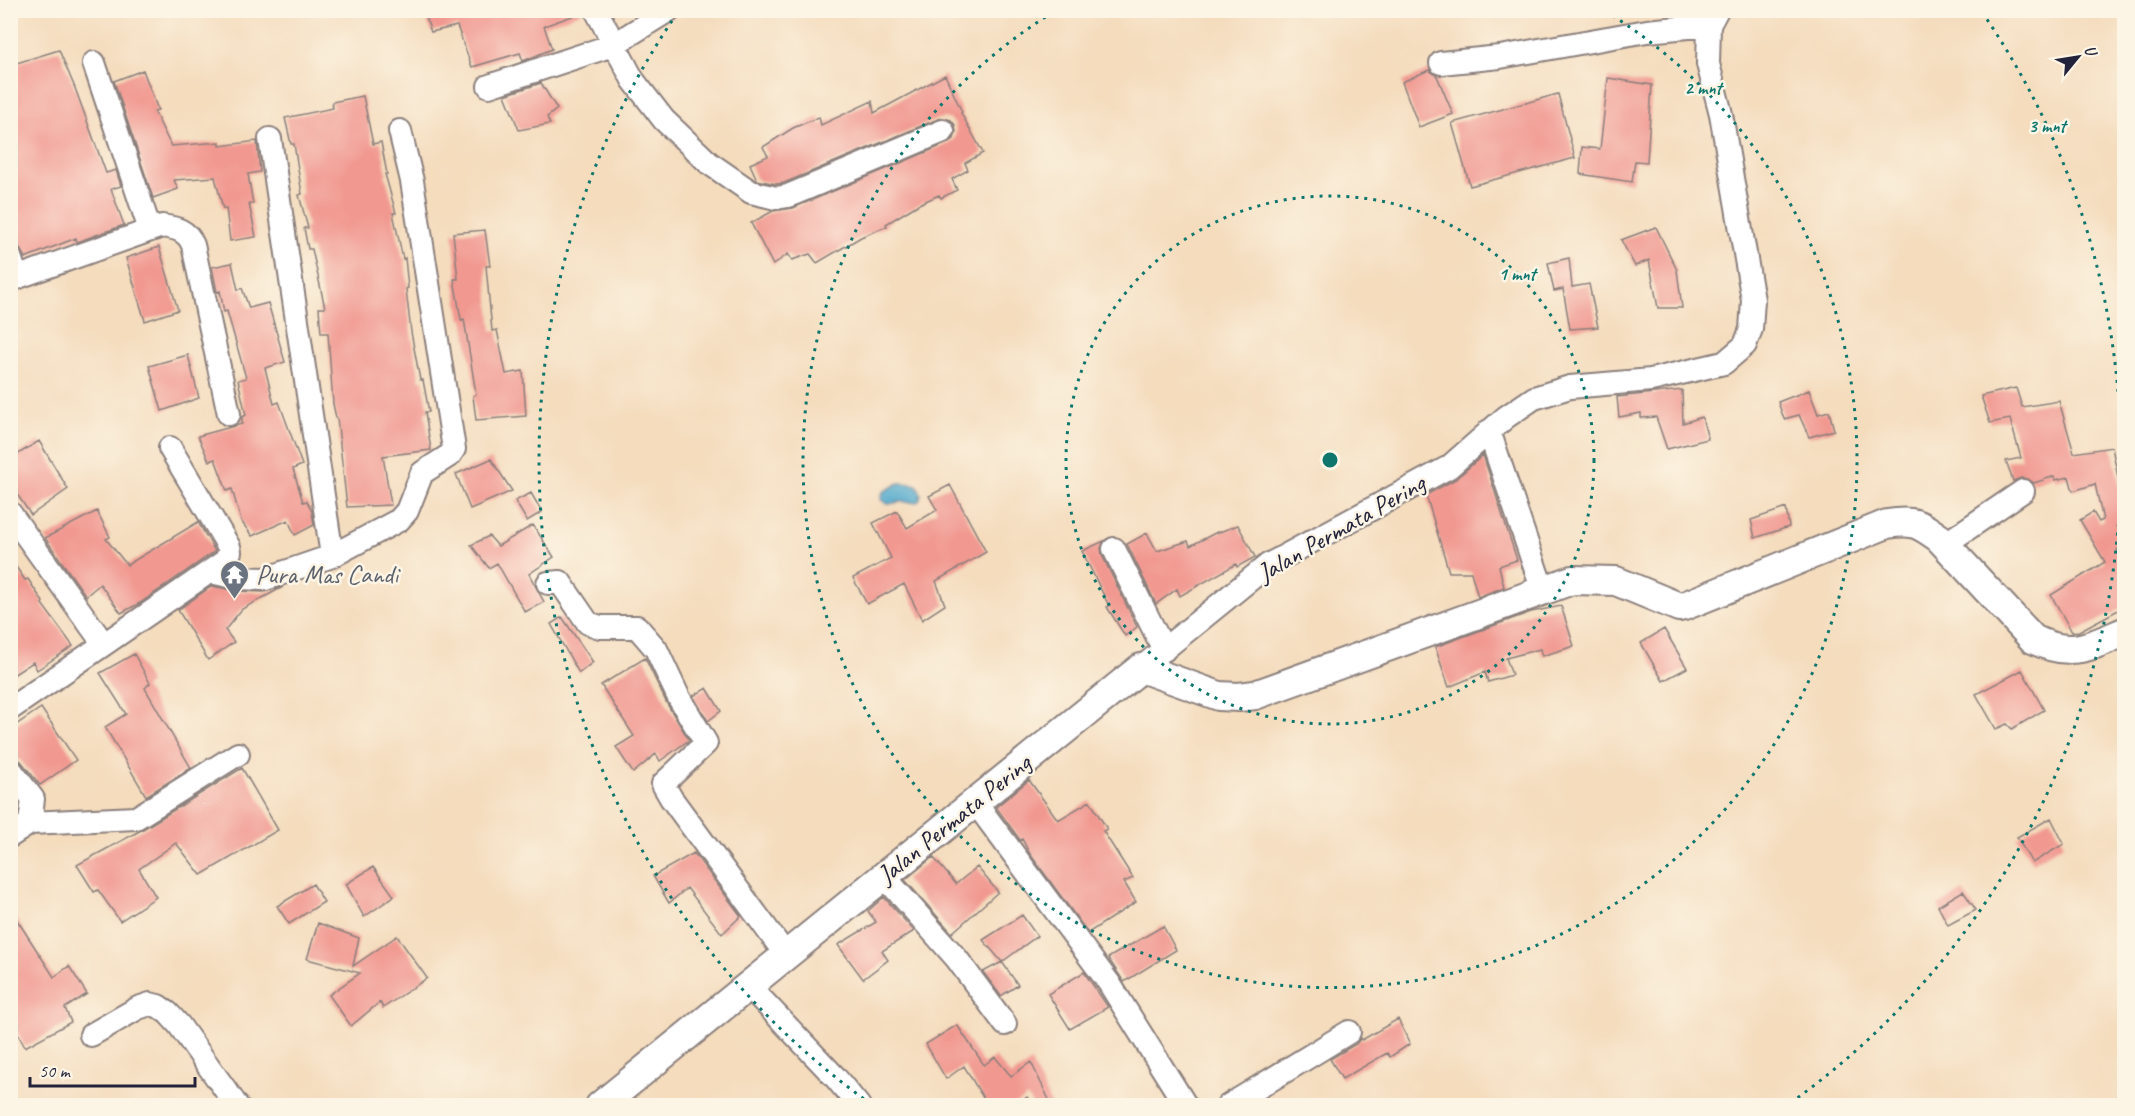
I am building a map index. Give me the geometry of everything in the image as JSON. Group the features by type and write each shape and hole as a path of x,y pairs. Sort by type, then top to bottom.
{"street":[{"path":"596,10 633,80 663,120 709,163 751,192 776,198 788,196 943,131"},
{"path":"489,86 613,45 669,10"},
{"path":"1441,63 1512,55 1713,18"},
{"name":"Jalan Permata Pering","path":"600,1106 1268,565 1449,467 1489,431 1534,398 1570,387 1651,380 1690,372 1724,363 1736,355 1744,345 1751,329 1753,300 1721,114 1708,64 1713,18"},
{"path":"94,63 150,230"},
{"path":"211,572 238,578 265,579 332,556 399,520 407,511 422,474 450,455 454,449 412,181 400,131"},
{"path":"270,139 332,556"},
{"path":"13,272 162,226 179,229 188,236 194,249 229,414"},
{"path":"1489,431 1543,591"},
{"path":"10,709 225,561 230,552 229,547 170,448"},
{"path":"1945,544 2023,491"},
{"path":"10,513 103,643"},
{"path":"1141,668 1219,696 1255,695 1572,580 1616,580 1678,607 1684,606 1887,524 1907,521 1922,526 1945,544 2033,639 2046,646 2060,650 2087,647 2124,632"},
{"path":"1114,549 1164,650"},
{"path":"548,583 560,582 588,623 600,627 638,627 656,649 679,698 706,743 663,784 786,955"},
{"path":"10,836 30,823 136,818 238,754"},
{"path":"10,769 33,799 30,823"},
{"path":"975,802 1109,983 1186,1106"},
{"path":"884,876 957,959 1005,1024"},
{"path":"748,985 835,1077 859,1106"},
{"path":"91,1035 138,1008 150,1004 158,1006 179,1025 237,1106"},
{"path":"1228,1106 1349,1032"}],"water":[{"path":"899,483 918,486 921,495 919,501 889,504 881,499 883,492"}],"building":[{"path":"423,10 493,10 493,13 502,10 581,10 581,13 544,26 552,49 523,61 520,53 472,67 457,26 431,32"},
{"path":"59,50 106,173 116,170 121,186 111,189 124,225 77,242 76,238 25,258 19,247 15,245 10,229 10,65"},
{"path":"143,70 158,110 154,111 171,146 220,142 220,146 257,141 260,172 248,174 253,204 249,204 256,237 230,241 226,208 223,209 215,177 174,180 178,189 153,198 114,81"},
{"path":"1429,70 1437,76 1453,114 1419,127 1402,82"},
{"path":"945,75 961,113 983,153 965,163 968,170 952,179 957,190 941,198 939,195 919,204 886,224 887,226 861,237 817,263 810,254 792,260 788,254 773,265 751,223 773,211 793,208 948,143 954,139 956,132 951,120 938,119 784,183 776,184 757,180 750,164 768,156 763,147 793,128 819,117 821,125 872,101 874,113"},
{"path":"1608,78 1652,85 1647,162 1635,161 1632,182 1580,174 1582,147 1600,149"},
{"path":"541,83 557,109 547,117 550,124 519,130 505,95"},
{"path":"1558,94 1575,158 1470,186 1452,123"},
{"path":"363,96 373,144 381,142 387,174 385,174 396,213 393,213 403,259 405,258 411,332 429,412 425,412 431,450 383,456 391,505 347,507 337,418 333,404 328,333 321,333 319,308 325,308 312,249 308,249 304,228 308,228 299,195 302,194 294,144 291,144 285,118 333,108 332,102"},
{"path":"1656,227 1677,270 1682,308 1658,308 1649,260 1635,266 1621,240"},
{"path":"485,230 490,266 486,266 492,331 497,330 506,374 523,371 526,416 476,420 473,396 476,394 464,319 461,320 454,279 458,279 453,233"},
{"path":"159,247 178,310 145,321 126,258"},
{"path":"1569,258 1572,287 1589,284 1598,327 1570,329 1563,289 1554,291 1548,263"},
{"path":"232,263 238,290 242,288 249,308 268,303 285,362 265,368 274,404 279,402 302,465 293,469 303,502 307,501 312,512 314,525 295,535 288,520 252,536 241,521 232,489 227,491 215,459 209,461 198,436 242,424 242,417 246,415 238,380 246,378 227,311 224,312 220,291 217,292 212,267"},
{"path":"188,355 199,398 162,411 149,366"},
{"path":"2016,388 2022,407 2059,401 2074,453 2112,447 2124,508 2124,546 2117,550 2119,553 2124,550 2124,607 2079,631 2072,632 2051,595 2105,562 2080,520 2093,512 2099,522 2103,520 2095,484 2073,491 2069,477 2055,480 2055,476 2034,483 2021,478 2013,481 2006,461 2021,458 2010,419 1990,423 1981,396"},
{"path":"1682,390 1683,423 1702,417 1708,439 1667,449 1656,417 1641,418 1641,413 1619,417 1617,397"},
{"path":"1809,390 1818,414 1829,411 1834,430 1809,437 1799,415 1784,419 1778,402"},
{"path":"39,441 68,489 31,515 10,484 10,459"},
{"path":"1483,455 1517,560 1499,566 1504,587 1478,597 1471,572 1449,572 1426,495 1456,479"},
{"path":"491,459 512,491 470,509 456,474"},
{"path":"950,485 986,552 936,581 945,605 922,620 904,584 867,604 853,578 891,558 873,523 897,511 907,528 937,510 929,496"},
{"path":"531,493 542,512 527,521 515,501"},
{"path":"1786,508 1789,527 1755,538 1751,520"},
{"path":"97,511 110,537 106,539 127,565 198,522 215,551 140,603 121,613 100,584 86,596 45,538"},
{"path":"533,525 554,557 529,574 544,602 525,612 497,563 489,568 471,545 489,536 498,546"},
{"path":"1238,525 1255,557 1237,567 1236,564 1180,596 1177,589 1156,604 1127,544 1147,533 1157,551 1188,541 1190,546 1217,532"},
{"path":"1104,541 1101,548 1102,555 1137,627 1125,636 1107,607 1109,606 1082,551"},
{"path":"10,558 25,580 28,579 43,602 42,604 73,646 37,670 33,662 10,677"},
{"path":"212,586 237,591 264,592 283,587 242,609 225,630 234,642 208,660 178,610"},
{"path":"1561,606 1574,646 1542,656 1540,649 1506,658 1512,675 1488,682 1485,672 1449,687 1435,647 1531,612"},
{"path":"562,617 593,662 579,673 551,624"},
{"path":"1664,629 1687,668 1663,681 1641,643"},
{"path":"134,654 150,683 145,688 191,768 146,796 105,727 126,714 100,673"},
{"path":"645,658 667,704 689,740 660,761 656,754 633,773 616,747 634,736 601,685"},
{"path":"2022,670 2044,710 2012,729 2007,724 1996,729 1976,694"},
{"path":"707,688 721,711 708,721 693,696"},
{"path":"41,708 76,760 40,785 21,761 10,754 10,729"},
{"path":"242,768 278,830 201,875 176,843 139,869 156,897 120,921 98,890 94,892 77,865 143,829"},
{"path":"1029,780 1058,820 1090,801 1107,829 1103,831 1133,878 1124,882 1136,902 1088,933 1030,854 1022,839 1020,840 996,807"},
{"path":"2051,818 2064,844 2032,863 2017,837"},
{"path":"694,853 741,916 722,934 687,888 669,903 653,876"},
{"path":"933,857 956,884 977,867 998,892 952,933 905,880"},
{"path":"373,867 394,896 364,917 346,884"},
{"path":"313,884 324,902 289,924 277,906"},
{"path":"1963,891 1976,910 1948,925 1938,906"},
{"path":"884,897 914,931 882,951 888,960 863,979 838,945 876,922 868,911"},
{"path":"10,909 54,977 69,966 87,994 65,1008 71,1022 25,1047 10,1019"},
{"path":"1022,915 1037,936 1002,962 983,940"},
{"path":"318,923 359,938 353,966 397,936 427,978 383,1008 380,1002 351,1026 329,995 360,973 307,959"},
{"path":"1163,926 1176,950 1124,982 1108,958"},
{"path":"1002,962 1018,985 1001,996 983,972"},
{"path":"1084,972 1108,1007 1070,1029 1048,994"},
{"path":"1398,1019 1410,1044 1390,1057 1387,1053 1342,1079 1330,1059 1356,1044 1361,1038 1362,1040"},
{"path":"957,1025 984,1065 995,1057 1011,1076 1031,1062 1052,1106 1033,1106 1027,1097 1014,1106 988,1106 964,1066 946,1079 926,1044"}],"place":[{"name":"Pura Mas Candi","path":"235,600"}]}
